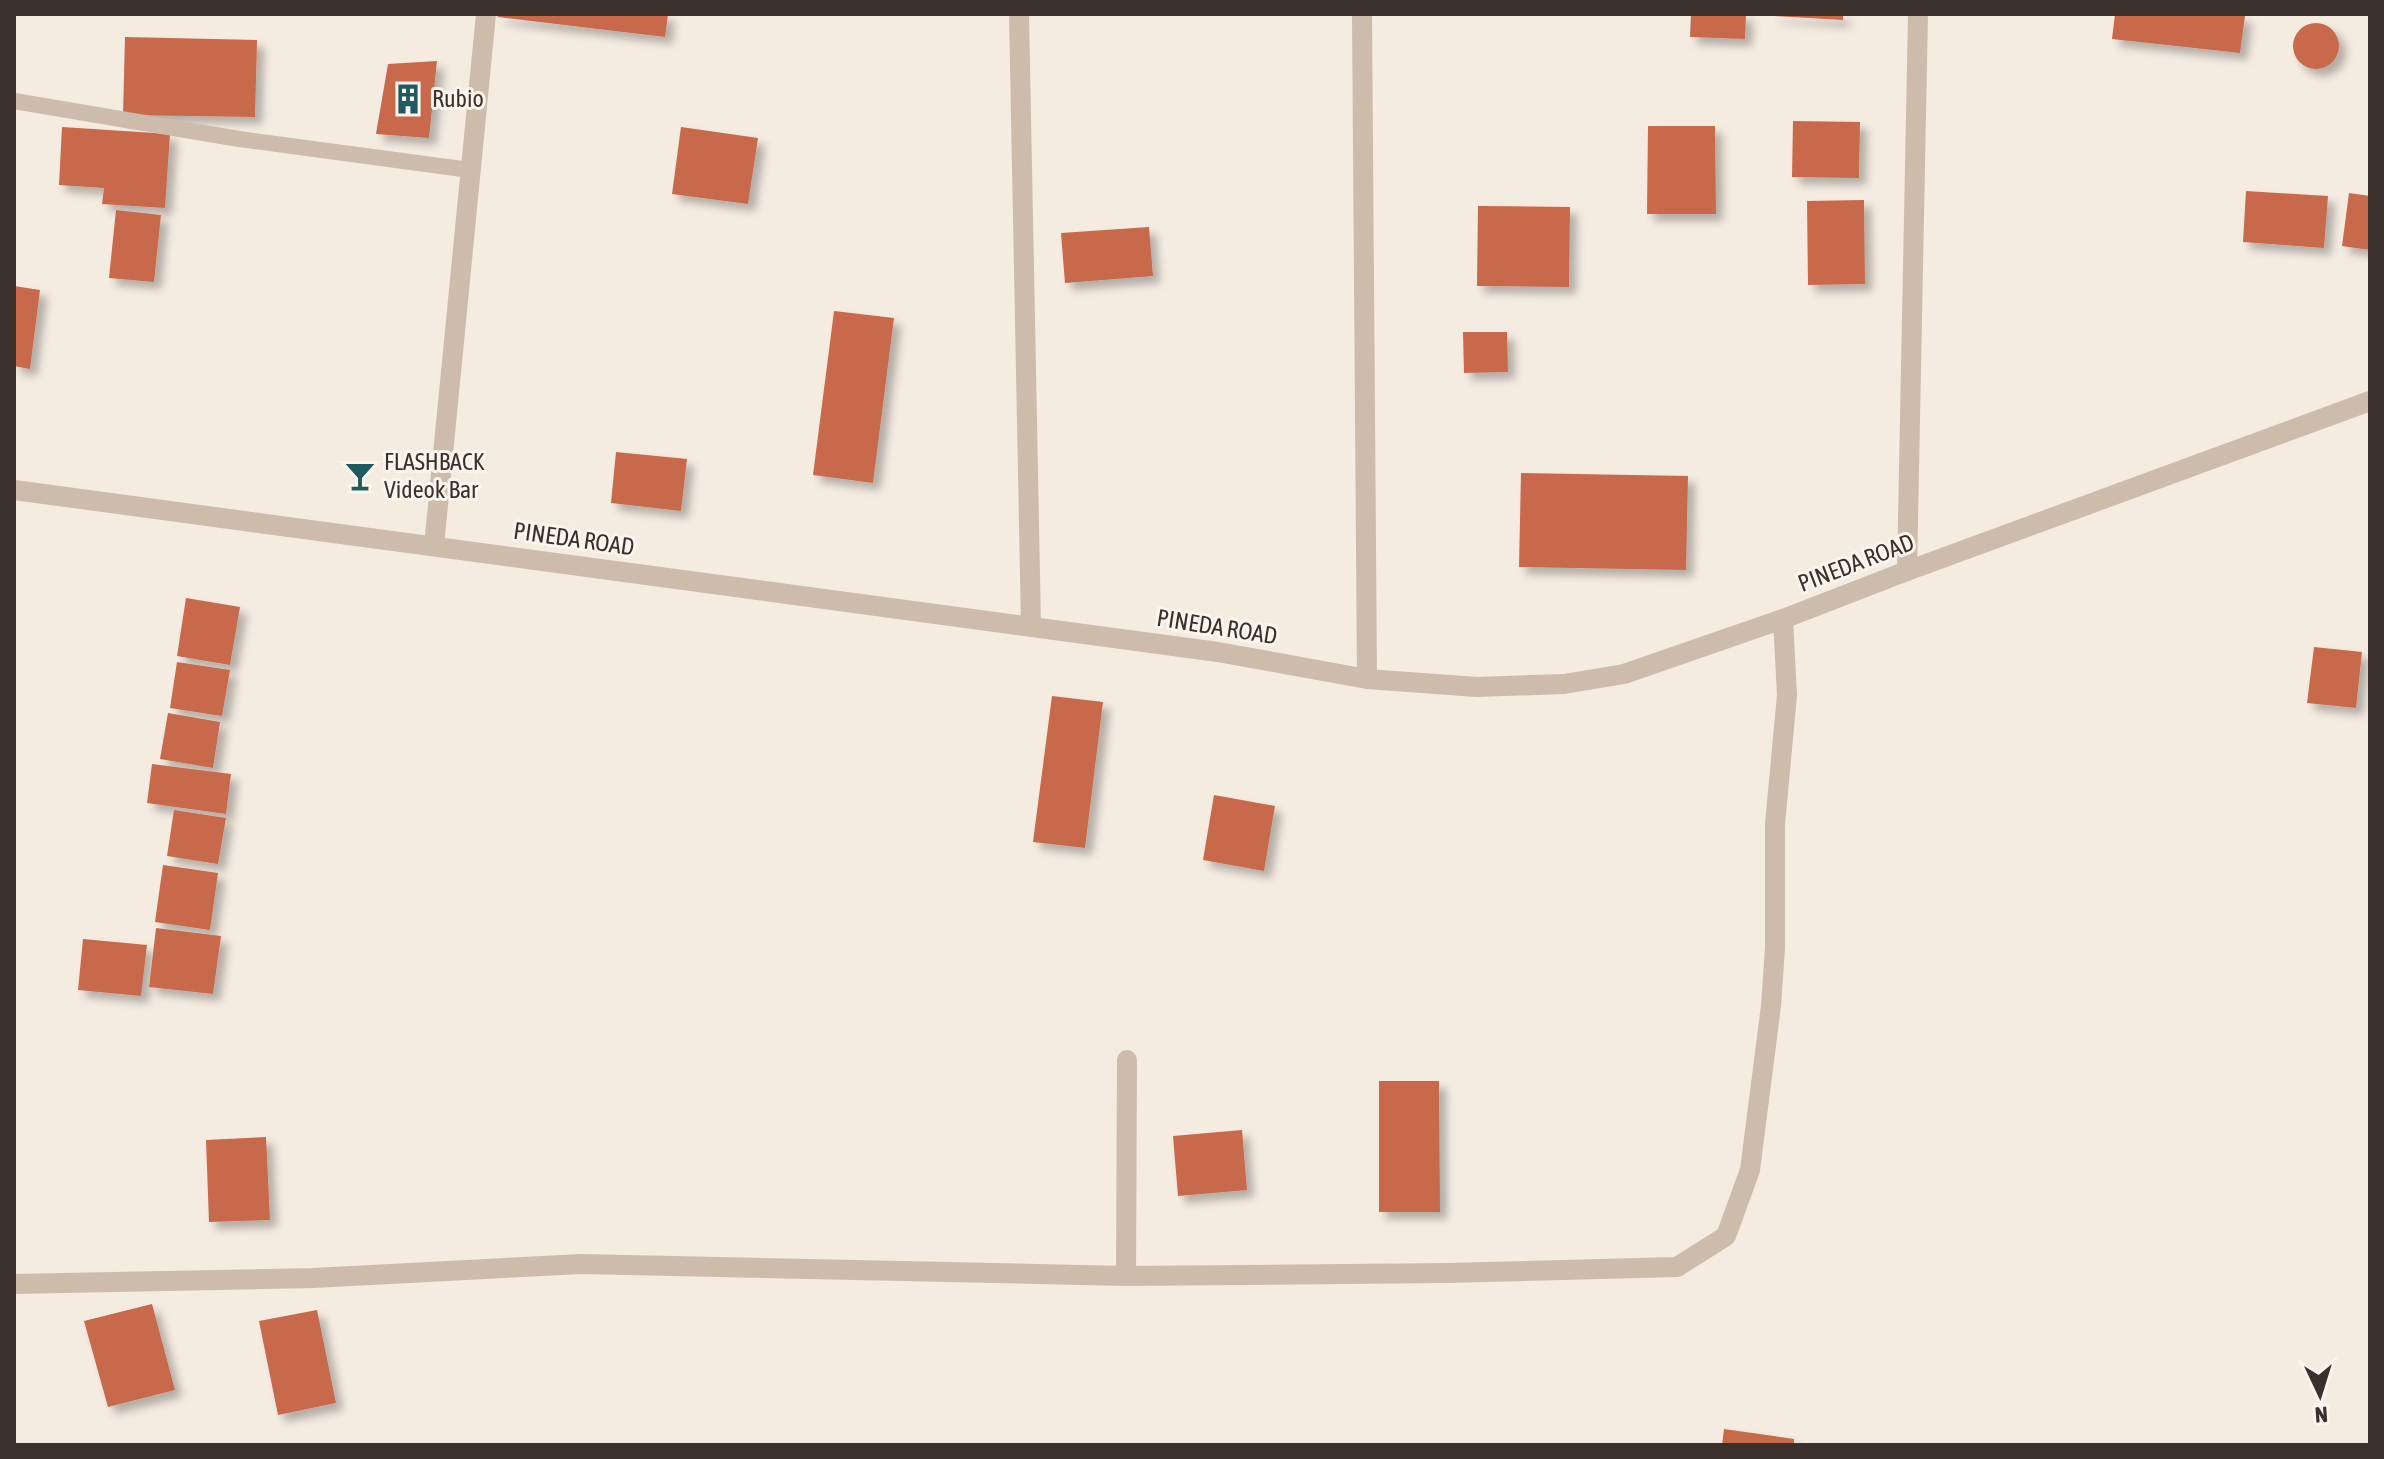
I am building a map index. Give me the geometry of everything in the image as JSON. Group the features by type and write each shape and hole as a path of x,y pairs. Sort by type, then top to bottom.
{"street":[{"path":"434,546 486,14"},
{"path":"1019,14 1031,626"},
{"path":"1362,14 1367,679"},
{"path":"1907,571 1918,14"},
{"name":"PINEDA ROAD","path":"14,490 1218,652 1367,679 1477,687 1564,684 1624,674 1783,619 2370,401"},
{"path":"14,1284 313,1278 581,1264 1126,1276 1677,1267 1726,1236 1750,1170 1771,1006 1775,948 1775,824 1787,695 1783,619"},
{"path":"1126,1276 1127,1060"}],"lane":[{"path":"14,101 239,139 470,170"}],"building":[{"path":"498,14 668,14 665,37 498,17"},
{"path":"1691,14 1746,14 1745,39 1690,37"},
{"path":"1843,14 1843,20 1774,16"},
{"path":"2115,14 2245,16 2240,53 2112,39"},
{"path":"2316,23 2325,24 2332,30 2338,37 2338,55 2332,62 2325,68 2316,69 2307,68 2300,62 2294,55 2293,46 2294,37 2300,30 2307,24"},
{"path":"125,37 257,40 255,117 123,115"},
{"name":"Rubio","path":"437,61 429,138 376,134 388,64"},
{"path":"1793,121 1860,122 1859,178 1792,177"},
{"path":"1648,126 1715,126 1716,214 1647,214"},
{"path":"62,127 170,134 165,208 102,204 104,188 59,185"},
{"path":"681,127 758,138 748,204 672,194"},
{"path":"2246,191 2328,196 2324,248 2243,242"},
{"path":"2349,193 2370,196 2370,250 2342,246"},
{"path":"1864,200 1865,284 1808,285 1807,201"},
{"path":"1478,206 1570,207 1569,287 1477,286"},
{"path":"116,210 161,215 154,282 109,278"},
{"path":"1149,227 1153,276 1065,283 1061,233"},
{"path":"14,286 40,290 30,369 14,366"},
{"path":"834,311 894,318 873,483 813,475"},
{"path":"1463,332 1507,332 1508,372 1464,373"},
{"path":"616,452 687,459 681,511 611,503"},
{"path":"1521,473 1688,476 1686,570 1519,567"},
{"path":"186,598 240,607 230,665 177,656"},
{"path":"2314,647 2362,652 2356,708 2307,703"},
{"path":"177,662 230,670 222,716 170,708"},
{"path":"1052,696 1103,702 1085,848 1033,842"},
{"path":"168,713 220,722 213,768 160,759"},
{"path":"152,764 231,774 226,814 147,803"},
{"path":"1214,795 1275,806 1264,871 1203,860"},
{"path":"174,810 226,818 218,864 167,856"},
{"path":"163,865 218,873 210,930 155,922"},
{"path":"156,928 221,936 213,994 149,987"},
{"path":"83,939 147,945 141,996 78,990"},
{"path":"1379,1081 1439,1081 1440,1212 1379,1212"},
{"path":"1242,1130 1247,1190 1178,1196 1173,1136"},
{"path":"266,1137 270,1220 209,1222 206,1140"},
{"path":"152,1304 175,1390 108,1407 84,1321"},
{"path":"317,1310 336,1403 278,1415 259,1321"},
{"path":"1724,1429 1794,1439 1794,1445 1722,1445"}],"place":[{"name":"Rubio","path":"408,99"},
{"name":"FLASHBACK Videok Bar","path":"360,476"}]}
